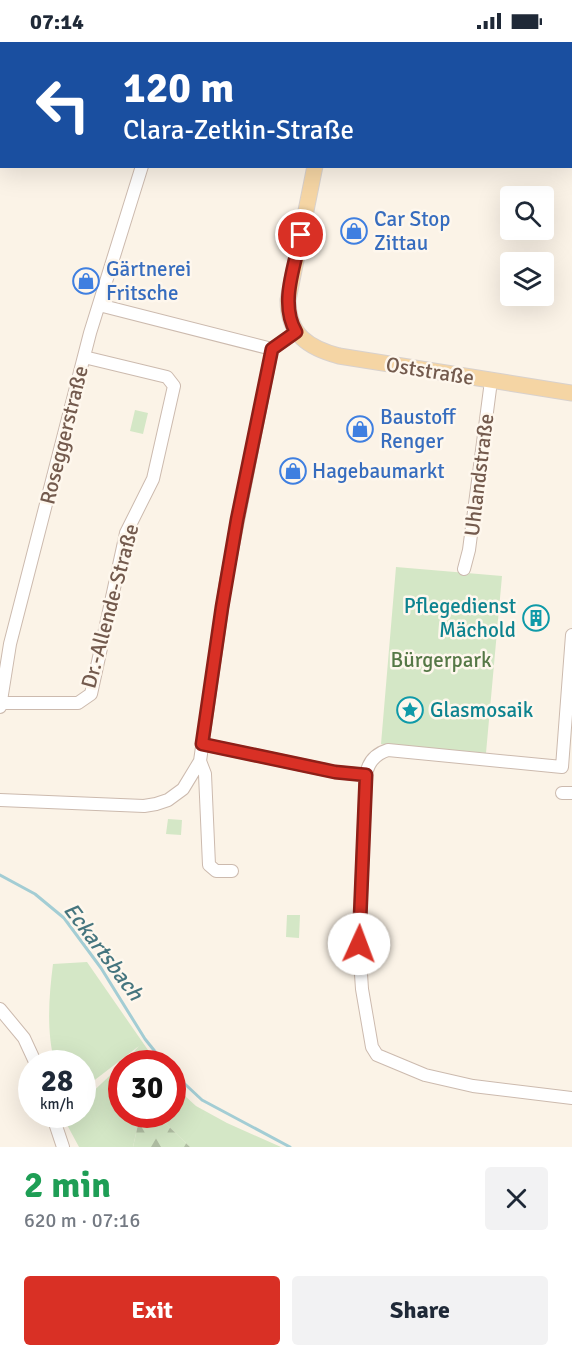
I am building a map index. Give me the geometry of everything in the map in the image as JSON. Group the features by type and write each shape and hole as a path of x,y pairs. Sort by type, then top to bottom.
{"main road":[{"path":"296,332 290,322 288,300 315,168"},
{"name":"Oststraße","path":"296,332 316,349 339,356 572,393"}],"street":[{"name":"Roseggerstraße","path":"0,705 10,644 84,357 141,168"},
{"path":"99,305 272,349"},
{"path":"0,800 144,806 168,800 183,789 200,761 235,530 272,349 296,332"},
{"name":"Dr.-Allende-Straße","path":"0,705 78,703 91,694 126,533 153,479 174,386 167,377 84,357"},
{"name":"Uhlandstraße","path":"464,569 469,550 491,381"},
{"path":"572,635 562,766 388,750 371,761 366,775 359,944 362,990 372,1047 377,1055 425,1075 473,1086 572,1098"},
{"path":"202,744 335,772 366,775"},
{"path":"200,761 205,774 209,865 216,871 232,871"},
{"path":"0,1009 24,1038 30,1050"},
{"path":"57,1128 63,1147"}],"green space":[{"path":"135,410 148,413 143,434 130,431"},
{"name":"Bürgerpark","path":"396,567 502,576 486,753 381,744"},
{"path":"168,819 182,820 181,835 166,834"},
{"path":"287,915 300,915 299,938 286,937"},
{"path":"87,962 148,1050 135,1050 139,1046 134,1050 108,1050 108,1070 96,1079 96,1050 52,1050 49,1027 53,964"},
{"path":"108,1077 108,1128 137,1128 133,1147 79,1147 69,1128 96,1128 96,1089"},
{"path":"186,1097 196,1106 227,1123 281,1147 190,1147 170,1128 186,1128"},
{"path":"137,1128 170,1128 190,1147 133,1147"}],"waterway":[{"name":"Eckartsbach","path":"0,875 35,894 64,918 101,968 154,1050"},
{"name":"Eckartsbach","path":"186,1085 202,1100 290,1147"}],"place":[{"name":"Car Stop Zittau","path":"354,231"},
{"name":"Gärtnerei Fritsche","path":"86,281"},
{"name":"Baustoff Renger","path":"360,429"},
{"name":"Hagebaumarkt","path":"293,471"},
{"name":"Pflegedienst Mächold","path":"536,618"},
{"name":"Glasmosaik","path":"410,710"}],"route":[{"path":"301,235 288,300 290,322 296,332 272,349 237,520 202,744 335,772 366,775 359,944"}]}
